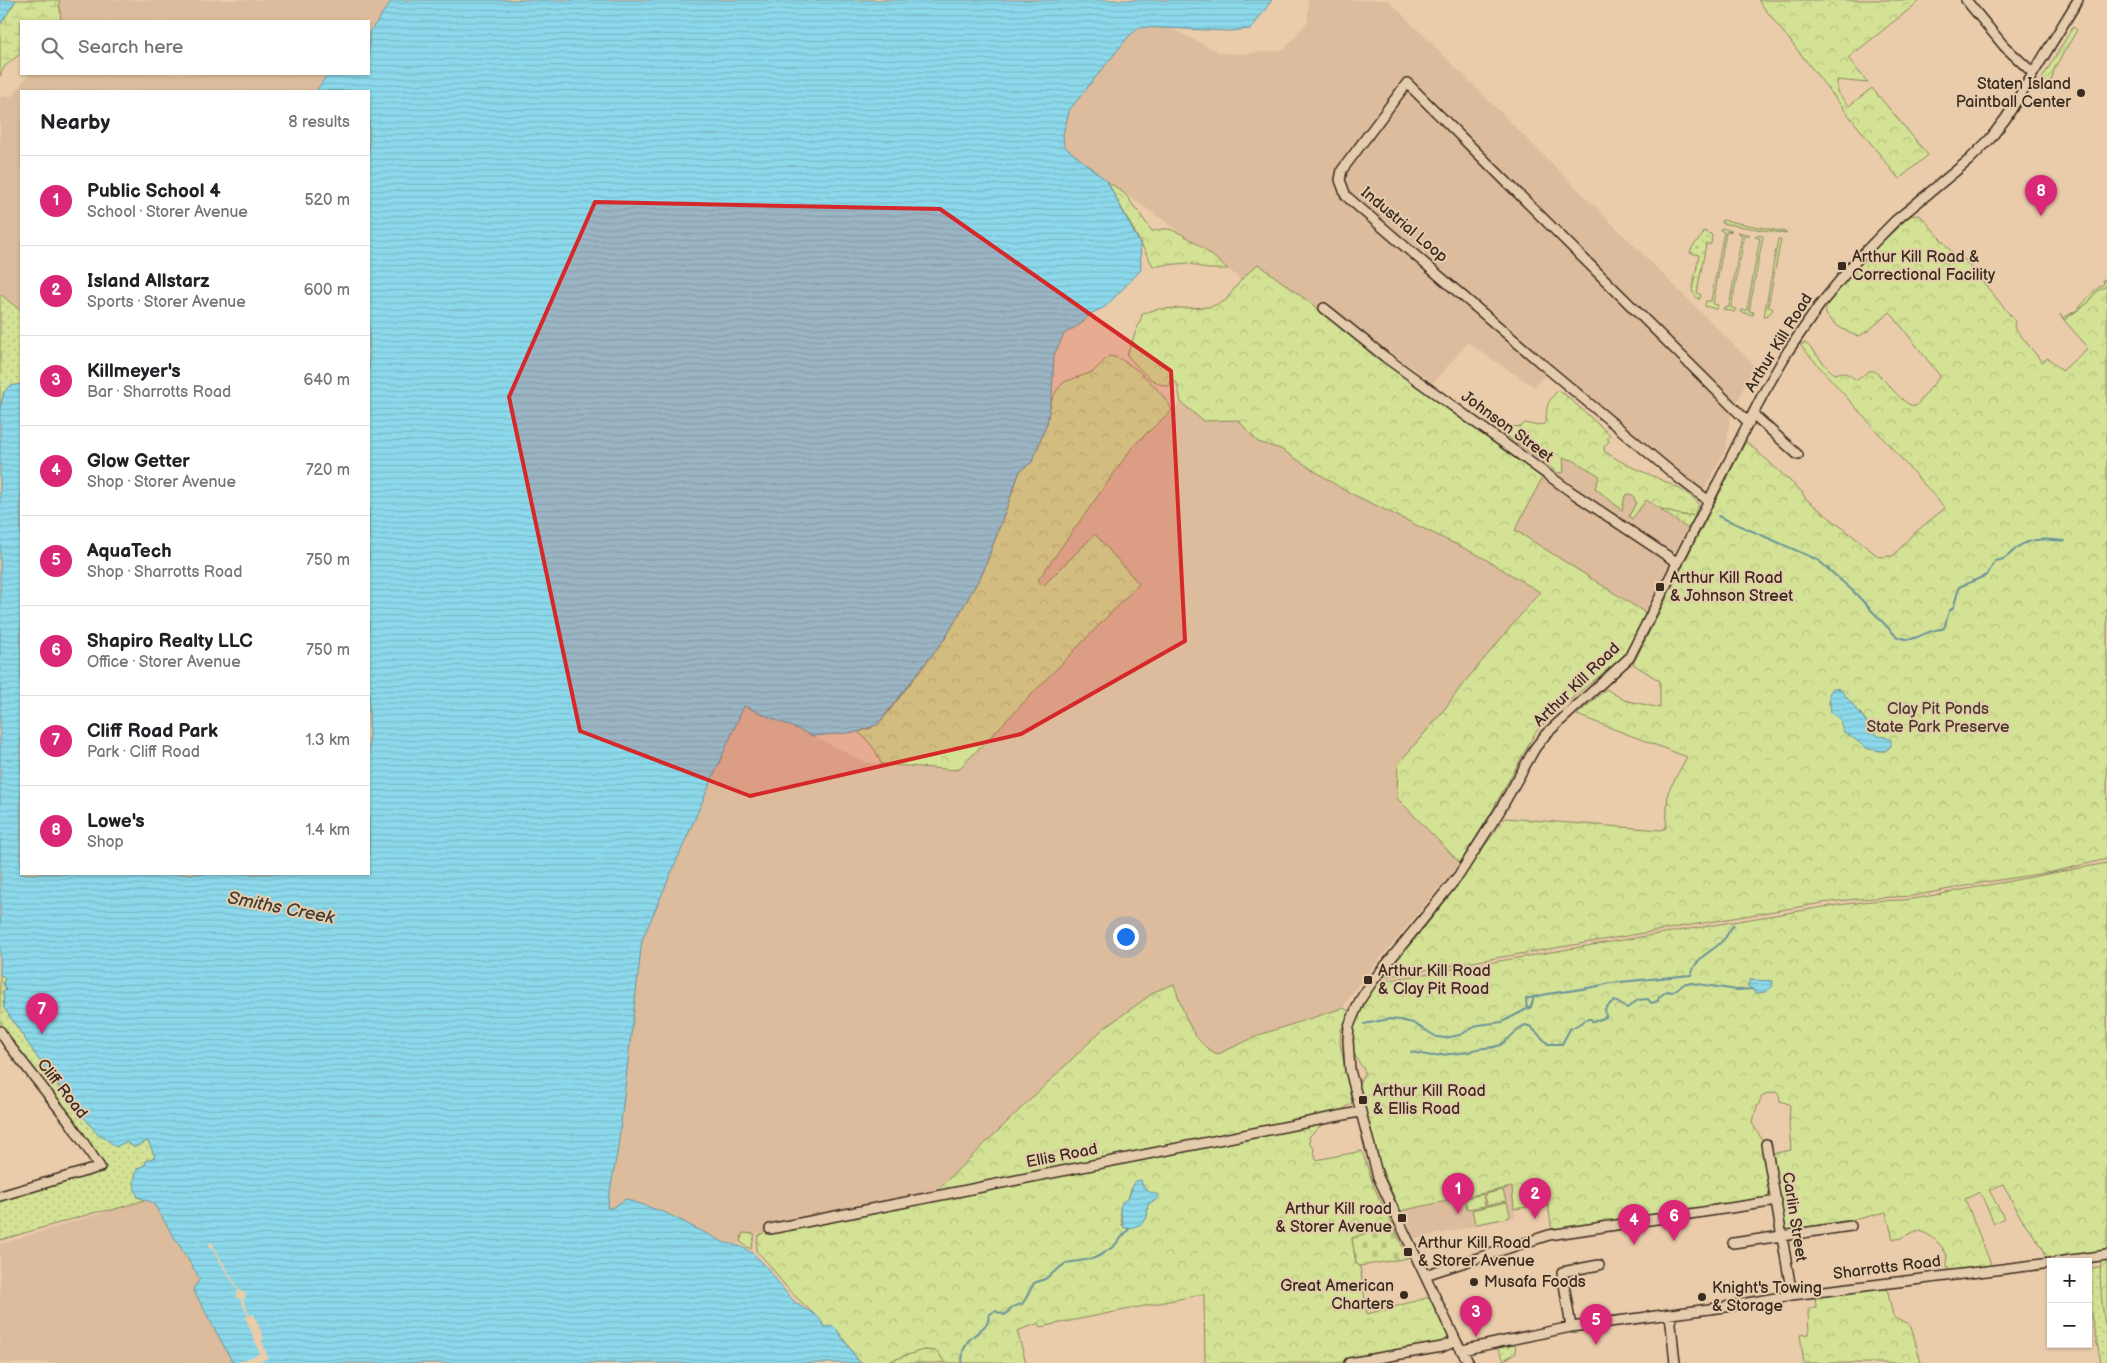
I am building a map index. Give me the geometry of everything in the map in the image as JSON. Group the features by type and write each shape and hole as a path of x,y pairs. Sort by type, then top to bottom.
{"street":[{"path":"1966,0 2004,46 2033,73"},
{"name":"Arthur Kill Road","path":"1469,1363 1456,1341 1378,1177 1359,1112 1350,1070 1349,1026 1360,1000 1372,982 1459,875 1500,812 1535,748 1546,734 1629,658 1748,423 1788,351 1836,284 1895,221 1969,160 1990,139 2006,118 2078,0"},
{"name":"Industrial Loop","path":"1709,501 1681,480 1542,364 1346,196 1340,180 1342,170 1407,83 1748,423"},
{"name":"Johnson Street","path":"1324,308 1385,357 1590,506 1678,563"},
{"path":"1753,414 1798,455"},
{"name":"Cliff Road","path":"0,1031 21,1061 69,1121 100,1167 0,1196"},
{"name":"Ellis Road","path":"770,1230 1359,1112"},
{"name":"Carlin Street","path":"1766,1144 1792,1295"},
{"path":"1426,1275 1549,1235 1777,1201"},
{"path":"1733,1243 1851,1226"},
{"path":"2090,1258 2107,1256"},
{"name":"Sharrotts Road","path":"1462,1350 1571,1326 1670,1314 1792,1295 2047,1263"},
{"path":"1571,1326 1562,1272 1599,1265"},
{"path":"1670,1314 1675,1363"},
{"path":"1350,1363 1442,1347 1456,1341"}],"highlighted area":[{"path":"595,202 940,209 1171,371 1185,641 1021,734 750,796 580,731 509,397"}],"shaded area":[{"path":"59,0 392,0 370,32 370,20 61,20"},
{"path":"1308,0 1388,0 1754,365 1730,418 1726,448 1700,499 1547,373 1534,387 1468,343 1433,383 1326,306 1321,311 1258,264 1241,280 1205,249 1107,181 1064,146 1063,134 1070,109 1129,36 1140,27 1170,28 1221,53 1244,54 1284,50 1308,21"},
{"path":"28,75 327,75 317,90 20,90 20,310 0,294 0,97 12,96"},
{"path":"1181,402 1203,421 1238,420 1258,442 1281,449 1344,490 1480,556 1540,592 1463,684 1441,714 1397,798 1460,863 1354,990 1343,1008 1262,1034 1218,1054 1209,1050 1187,1021 1175,984 1103,1029 932,1195 770,1232 743,1233 740,1242 735,1244 725,1243 666,1213 607,1208 618,1148 642,940 744,705 867,763 958,770 1043,586 1038,580 1134,445"},
{"path":"1563,458 1573,460 1600,476 1622,509 1624,496 1628,494 1633,495 1636,503 1629,516 1632,519 1646,500 1688,529 1644,612 1515,530 1542,478 1564,472"},
{"path":"1513,1187 1515,1217 1415,1239 1400,1211"},
{"path":"145,1200 153,1203 200,1280 193,1289 233,1363 0,1363 0,1244"}],"green space":[{"path":"16,0 59,0 61,20 20,20 20,54 4,67 0,76 0,25"},
{"path":"1758,0 1921,0 1848,58 1868,83 1837,80 1837,92 1849,106 1872,88 1928,155 1899,179"},
{"path":"2073,27 2077,30 2054,69 2052,79 2045,83 2040,82"},
{"path":"1107,181 1125,194 1152,231 1168,229 1184,235 1228,269 1207,269 1188,263 1153,266"},
{"name":"Clay Pit Ponds State Park Preserve","path":"1910,216 1921,216 1957,258 1964,259 2015,321 2014,327 2042,362 2048,358 2062,371 2087,349 2085,344 2064,320 2088,303 2097,291 2107,286 2107,556 2105,589 2107,597 2107,859 2052,872 1913,896 1822,903 1383,977 1437,912 1505,818 1661,830 1666,828 1668,792 1687,757 1577,715 1606,689 1624,700 1660,708 1660,681 1633,664 1746,441 1801,491 1806,499 1879,557 1893,556 1912,535 1945,508 1801,346 1801,344 1805,343 1835,374 1844,373 1857,380 1869,371 1874,371 1906,402 1916,406 1940,376 1890,312 1868,331 1859,336 1837,325 1829,319 1826,312 1827,304 1865,258","holes":["1830,698 1861,714 1878,737 1885,737 1891,746 1885,751 1879,751 1843,731 1840,719 1829,703"]},
{"path":"1722,220 1785,232 1787,234 1721,223"},
{"path":"1721,228 1732,231 1726,232 1713,304 1718,305 1716,309 1705,306 1706,301 1711,301 1724,232 1720,230"},
{"path":"1704,231 1712,235 1711,244 1706,244 1697,293 1701,295 1699,300 1692,291 1699,255 1690,253"},
{"path":"1737,232 1750,235 1744,235 1731,308 1736,309 1734,312 1723,309 1724,307 1729,307 1742,235"},
{"path":"1756,235 1763,236 1749,311 1754,312 1753,315 1741,312 1742,310 1747,310 1760,238 1755,237"},
{"path":"1778,239 1781,239 1768,306 1773,309 1764,317"},
{"path":"1258,264 1321,311 1373,354 1542,478 1515,530 1644,612 1645,615 1625,655 1554,713 1535,733 1488,818 1460,863 1397,798 1398,764 1540,592 1480,556 1344,490 1281,449 1258,442 1238,420 1203,421 1181,402 1177,383 1171,380 1170,386 1158,383 1146,375 1127,355 1143,313 1158,309 1210,307 1225,301 1241,280"},
{"path":"2103,279 2107,282 2107,286 2097,291 2088,303 2064,320 2060,314 2063,318 2077,310 2095,290 2104,284"},
{"path":"0,294 20,310 20,384 4,392 0,408"},
{"path":"1109,356 1126,362 1136,369 1162,395 1172,410 1134,445 1038,580 1043,586 1095,534 1139,584 958,770 881,764 872,746 858,732 871,728 883,719 946,637 983,572 1020,471 1032,462 1047,423 1051,401 1057,390 1064,382 1093,372"},
{"path":"1558,390 1610,435 1607,438 1609,441 1604,447 1604,451 1687,494 1699,505 1694,515 1681,515 1669,512 1646,500 1632,519 1629,516 1636,503 1633,495 1628,494 1625,496 1622,510 1595,488 1600,476 1573,460 1563,458 1564,472 1558,473 1503,433 1510,426 1520,427 1525,423 1533,425 1544,424 1546,422 1548,404"},
{"path":"1661,510 1684,515 1697,512 1688,529"},
{"path":"2107,863 2107,1251 2046,1259 2043,1248 2021,1218 2003,1184 1989,1190 2004,1218 1994,1223 1980,1192 1965,1199 1992,1267 1950,1271 1946,1253 1927,1234 1915,1231 1893,1239 1886,1212 1862,1218 1788,1230 1785,1226 1771,1154 1791,1150 1790,1106 1780,1101 1779,1095 1776,1092 1762,1096 1752,1123 1763,1141 1772,1198 1740,1204 1720,1203 1686,1212 1683,1210 1552,1230 1548,1204 1514,1209 1512,1187 1400,1211 1374,1151 1359,1083 1365,1073 1355,1055 1353,1043 1353,1034 1358,1014 1372,988 1378,982 1830,906 1871,901 1903,900","holes":["1750,980 1772,981 1756,993 1748,986"]},
{"path":"0,973 5,979 3,983 6,991 3,992 4,1008 59,1087 103,1135 122,1143 126,1142 134,1147 148,1141 156,1157 146,1161 146,1164 137,1169 134,1181 138,1197 145,1200 0,1240 0,1201 105,1169 81,1129 12,1042 0,1021"},
{"path":"1174,984 1189,1025 1201,1042 1218,1054 1262,1034 1343,1008 1349,1011 1341,1031 1340,1043 1352,1103 1337,1113 932,1195 1103,1029 1156,991"},
{"path":"1324,1122 1309,1137 1316,1160 1362,1151 1374,1187 1392,1224 1352,1238 1356,1263 1360,1266 1367,1314 1430,1297 1448,1335 1447,1341 1428,1347 1335,1363 1205,1363 1204,1294 1040,1327 1039,1323 1017,1331 1026,1363 945,1363 937,1351 924,1350 884,1363 860,1363 837,1330 824,1328 808,1308 789,1290 766,1260 756,1251 758,1236 765,1232","holes":["1142,1186 1153,1200 1148,1204 1143,1221 1129,1229 1122,1225 1120,1209 1128,1199 1131,1189"]},
{"path":"1503,1190 1506,1201 1487,1205 1485,1194"},
{"path":"1483,1194 1485,1206 1467,1209 1465,1198"},
{"path":"1507,1202 1510,1215 1508,1218 1475,1223 1472,1210"},
{"path":"1392,1224 1408,1258 1360,1266 1356,1263 1352,1238"},
{"path":"743,1233 755,1234 751,1249 740,1242"},
{"path":"2107,1257 2107,1336 2100,1274 2102,1259"},
{"path":"2107,1266 2107,1363 2098,1363 2101,1362 2092,1320 2092,1269"},
{"path":"1887,1288 1893,1316 1911,1326 1921,1363 1804,1363 1800,1335 1809,1334 1808,1311 1810,1308 1816,1307 1815,1296"},
{"path":"1515,1345 1516,1353 1504,1360 1497,1348"},
{"path":"923,1350 937,1351 945,1363 884,1363"}],"water":[{"path":"0,0 16,0 0,25"},
{"name":"Smiths Creek","path":"392,0 1272,0 1251,29 1229,31 1140,27 1129,36 1070,109 1063,134 1064,146 1107,181 1140,244 1141,270 1105,307 1090,314 1082,323 1064,334 1054,355 1052,394 1047,423 1032,462 1020,471 983,572 946,637 878,724 858,732 813,736 744,706 642,940 618,1148 607,1208 612,1208 626,1199 666,1213 725,1243 748,1251 765,1266 796,1303 816,1315 824,1327 833,1326 837,1330 860,1363 233,1363 193,1289 200,1279 153,1203 138,1197 135,1190 134,1181 137,1169 146,1164 145,1161 155,1157 148,1141 134,1147 126,1142 115,1147 103,1136 99,1136 46,1070 4,1008 3,992 6,990 3,983 5,979 0,974 0,408 4,392 10,386 20,384 20,875 370,875 370,90 317,90 327,75 370,75 370,32"},
{"path":"1833,688 1840,689 1878,736 1891,740 1891,746 1885,751 1868,749 1843,731 1840,719 1831,713 1829,694"},
{"path":"1750,980 1773,981 1772,987 1765,992 1756,993 1748,986"},
{"path":"1141,1180 1145,1189 1159,1195 1158,1199 1148,1204 1147,1217 1143,1222 1134,1227 1124,1228 1120,1209 1122,1202 1128,1199 1135,1181"}],"pier":[{"path":"209,1243 213,1243 239,1290 245,1293 246,1297 243,1299 250,1316 254,1314 264,1339 262,1341 268,1358 256,1363 236,1363 259,1354 259,1351 245,1317 248,1316 240,1299 236,1297 238,1291 209,1247"}],"waterway":[{"path":"1718,516 1818,560 1853,591 1896,636 1907,639 1944,628 1949,612 1954,606 1959,587 1987,575 1995,561 2005,558 2023,544 2035,540 2065,541"},
{"path":"1364,1024 1389,1019 1400,1020 1413,1023 1437,1037 1445,1038 1460,1035 1478,1025 1502,1022 1531,1007 1534,997 1610,983 1691,975 1698,962 1725,938 1734,925"},
{"path":"1411,1052 1432,1056 1469,1052 1496,1046 1504,1043 1526,1025 1531,1027 1548,1044 1562,1044 1570,1029 1588,1019 1591,1019 1593,1022 1606,1017 1605,1009 1615,1001 1627,1008 1638,1000 1648,999 1651,1003 1658,1001 1659,997 1667,991 1672,992 1686,983 1737,990 1752,989"},
{"path":"1527,1009 1526,999 1533,997"},
{"path":"962,1363 963,1351 968,1341 987,1324 990,1314 995,1311 1005,1315 1012,1307 1022,1304 1034,1283 1045,1279 1066,1263 1092,1259 1101,1255 1114,1246 1129,1229"}],"place":[{"name":"Staten Island Paintball Center","path":"2081,93"},
{"name":"Lowe's","path":"2041,216"},
{"name":"Arthur Kill Road & Correctional Facility","path":"1842,266"},
{"name":"Arthur Kill Road & Johnson Street","path":"1660,587"},
{"name":"Arthur Kill Road & Clay Pit Road","path":"1368,980"},
{"name":"Cliff Road Park","path":"42,1034"},
{"name":"Arthur Kill Road & Ellis Road","path":"1363,1100"},
{"name":"Public School 4","path":"1458,1214"},
{"name":"Arthur Kill road & Storer Avenue","path":"1402,1218"},
{"name":"Island Allstarz","path":"1535,1219"},
{"name":"Shapiro Realty LLC","path":"1674,1241"},
{"name":"Glow Getter","path":"1634,1245"},
{"name":"Arthur Kill Road & Storer Avenue","path":"1408,1252"},
{"name":"Musafa Foods","path":"1474,1282"},
{"name":"Great American Charters","path":"1404,1295"},
{"name":"Knight's Towing & Storage","path":"1702,1297"},
{"name":"Killmeyer's","path":"1476,1337"},
{"name":"AquaTech","path":"1596,1345"}]}
